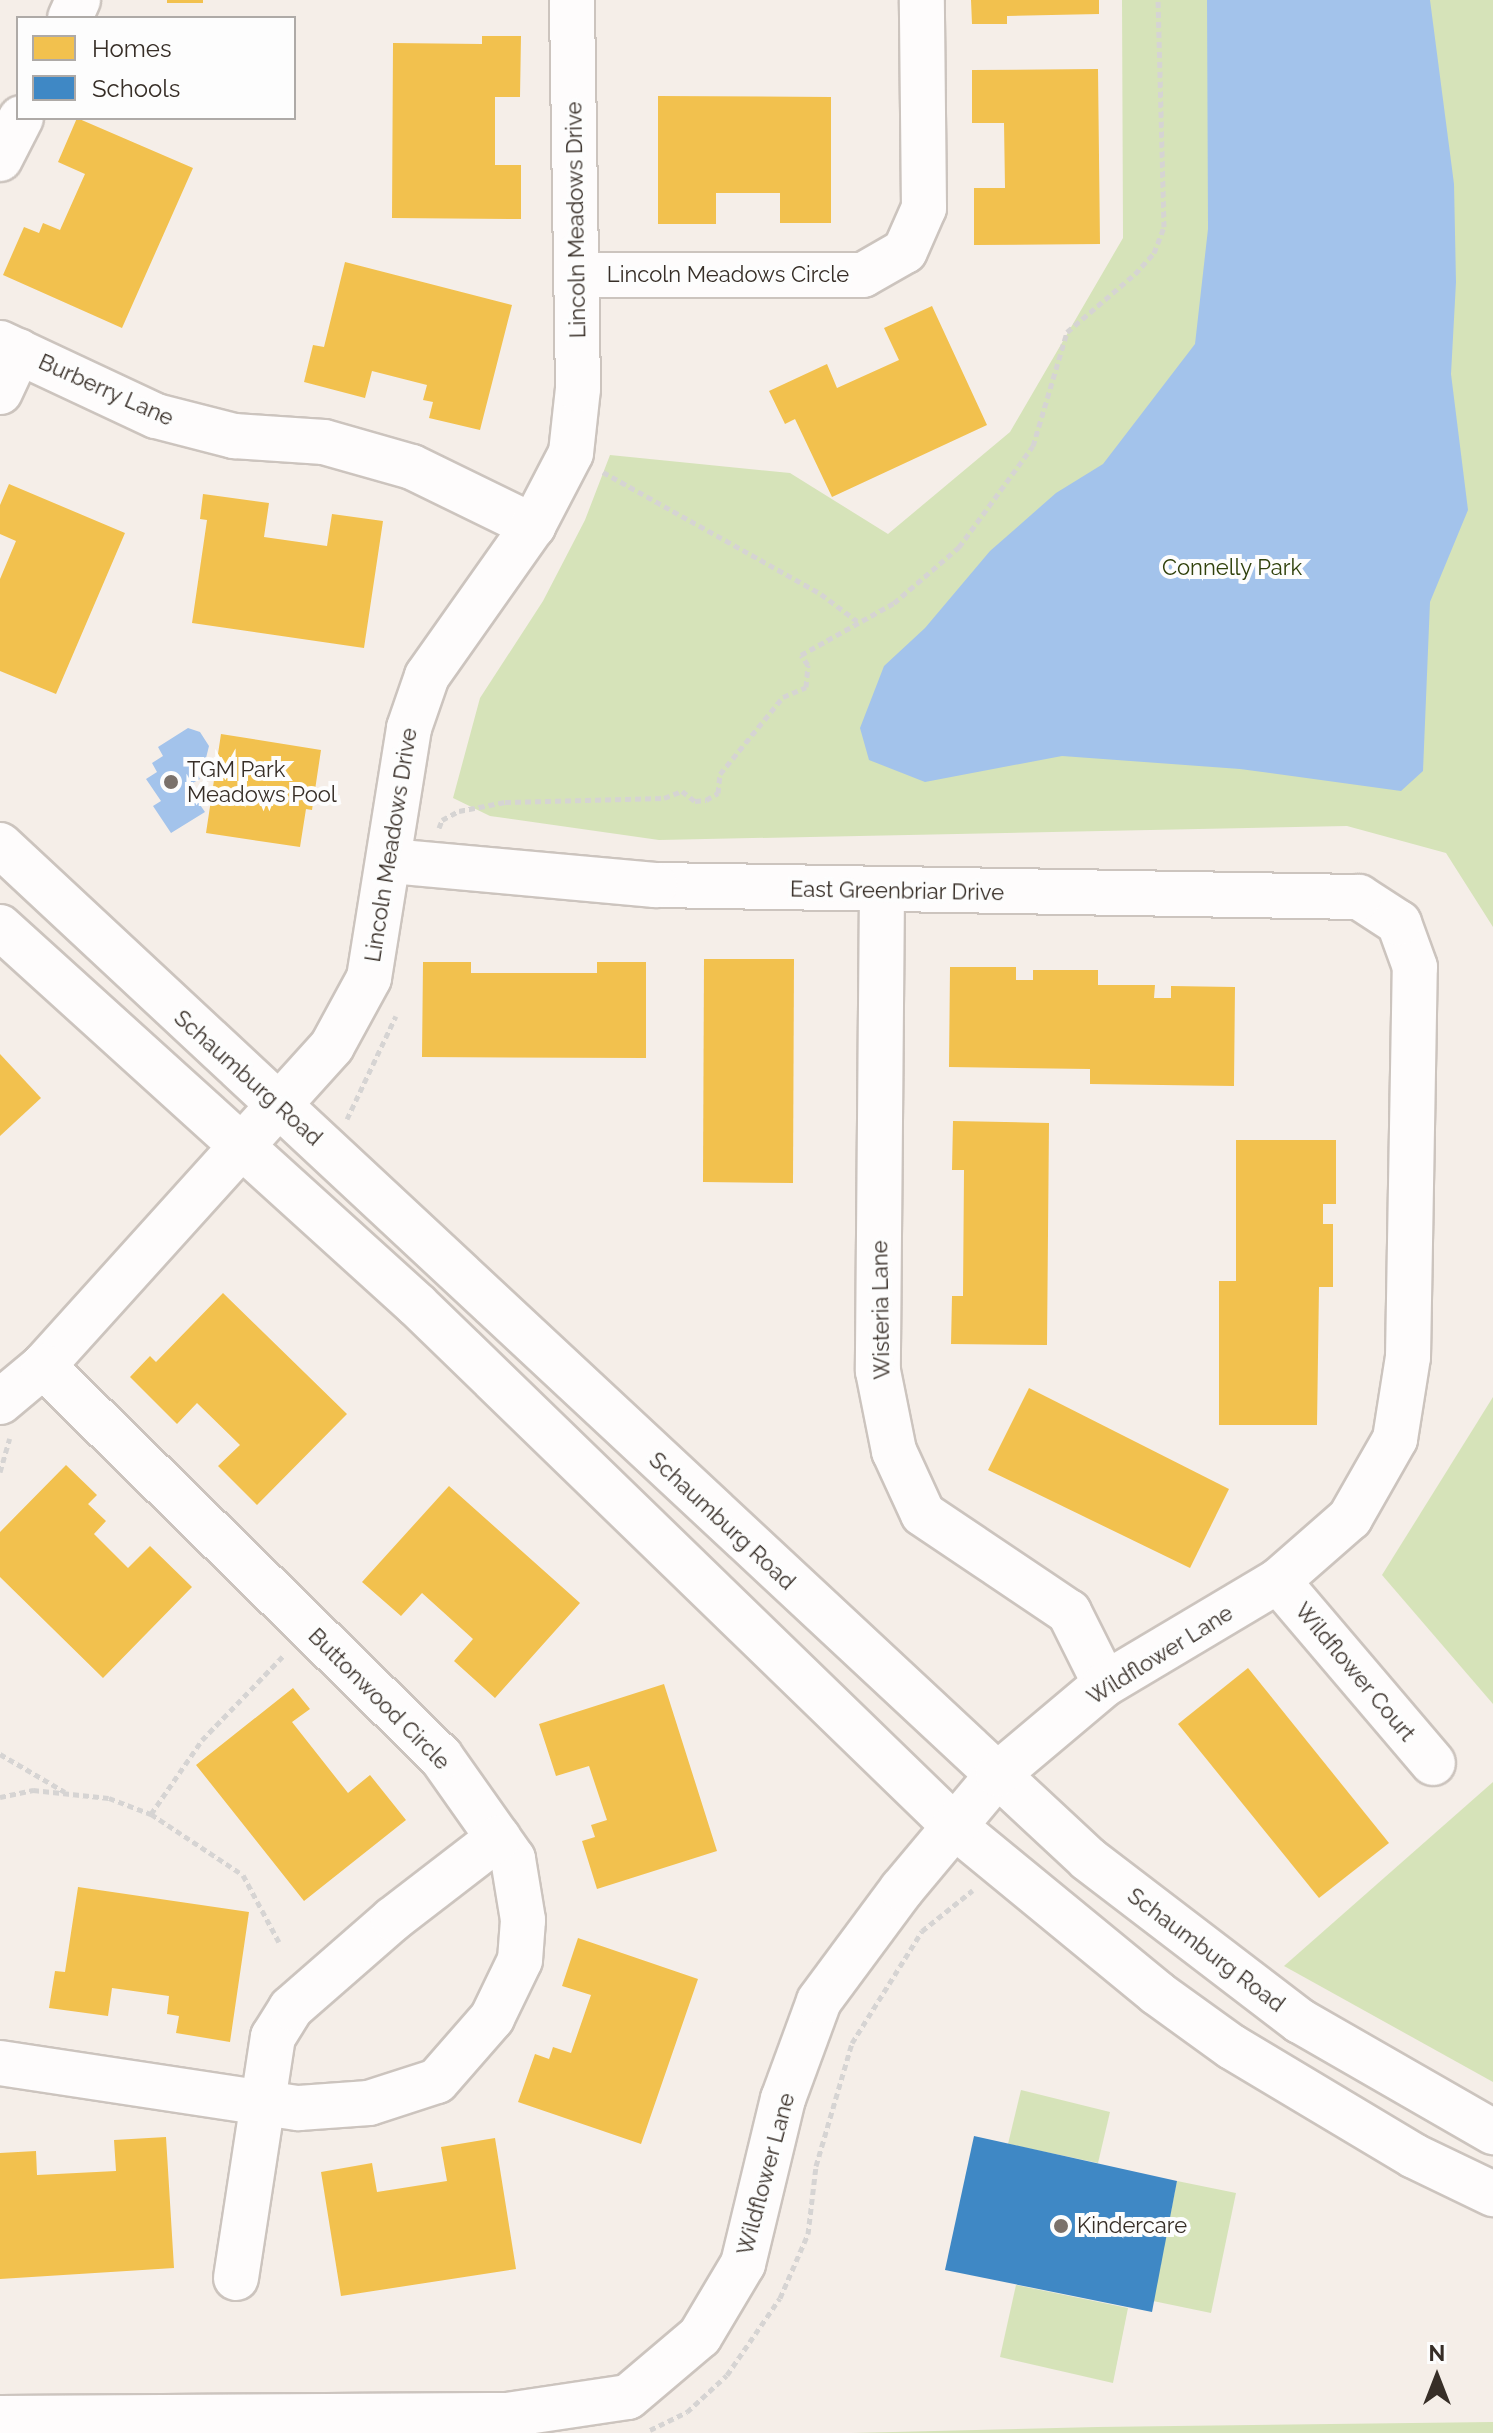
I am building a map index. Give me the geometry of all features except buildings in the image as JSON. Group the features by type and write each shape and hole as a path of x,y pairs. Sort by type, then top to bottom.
{"street":[{"name":"Lincoln Meadows Drive","path":"5,1414 43,1366 332,1046 369,978 409,728 427,676 533,526 571,453 578,389 572,0"},
{"name":"Lincoln Meadows Circle","path":"578,275 863,275 905,251 924,208 922,0"},
{"path":"0,159 20,120"},
{"path":"0,392 10,347"},
{"name":"Burberry Lane","path":"10,347 156,416 234,436 324,442 412,467 533,526"},
{"name":"Schaumburg Road","path":"0,845 667,1471 1088,1859 1300,2021 1493,2132"},
{"name":"East Greenbriar Drive","path":"389,861 655,885 1359,897 1399,923"},
{"name":"Wisteria Lane","path":"882,891 878,1371 894,1451 923,1514 1069,1612 1105,1684"},
{"name":"Wildflower Lane","path":"635,2415 700,2336 743,2264 783,2099 819,2001 954,1826 998,1774 1105,1684 1278,1581 1350,1518 1395,1439 1408,1357 1415,967 1399,923"},
{"path":"0,927 239,1148 417,1305 954,1826 1157,1993 1232,2047 1414,2156 1493,2194"},
{"name":"Buttonwood Circle","path":"0,2063 299,2108 369,2103 437,2081 492,2018 520,1960 523,1920 513,1859 441,1757 43,1366"},
{"name":"Wildflower Court","path":"1278,1581 1433,1763"},
{"path":"236,2278 260,2102 273,2037 291,2008 393,1919 498,1838"},
{"path":"0,2418 635,2415"}],"path":[{"path":"571,453 821,594 857,621 922,583 959,547 1033,446 1067,332 1154,253 1164,227 1165,187 1158,0"},
{"path":"0,1472 9,1449 5,1414"},
{"path":"151,1814 202,1740 311,1629"},
{"path":"0,1754 69,1794"},
{"path":"0,1797 33,1790 109,1798 151,1814 243,1875 279,1942"},
{"path":"635,2415 687,2412 727,2375 780,2298 808,2234 816,2166 852,2043 922,1931 974,1889"}],"green space":[{"name":"Connelly Park","path":"1122,0 1493,0 1493,927 1446,853 1347,826 659,840 490,816 453,798 480,698 543,601 585,520 610,455 790,473 888,534 1010,432 1123,238"},
{"path":"1493,1397 1493,1704 1382,1575"},
{"path":"1493,1782 1493,2082 1284,1966"},
{"path":"1021,2090 1110,2112 1098,2163 1008,2144"},
{"path":"1177,2181 1236,2193 1211,2313 1153,2301"},
{"path":"1016,2285 1128,2308 1113,2383 1000,2357"},
{"path":"1493,2422 1493,2433 851,2433 1097,2427"}],"water":[{"path":"1207,0 1430,0 1454,184 1456,282 1451,374 1468,510 1430,602 1423,771 1401,791 1240,769 1062,756 925,782 869,760 860,728 884,666 925,628 990,551 1056,493 1103,464 1195,344 1208,229"},
{"name":"TGM Park Meadows Pool","path":"188,728 200,732 209,746 205,762 194,769 200,779 187,786 205,812 171,833 153,806 161,801 146,779 157,772 152,763 163,756 158,747"}],"place":[{"name":"TGM Park Meadows Pool","path":"171,782"},
{"name":"Kindercare","path":"1061,2226"}]}
